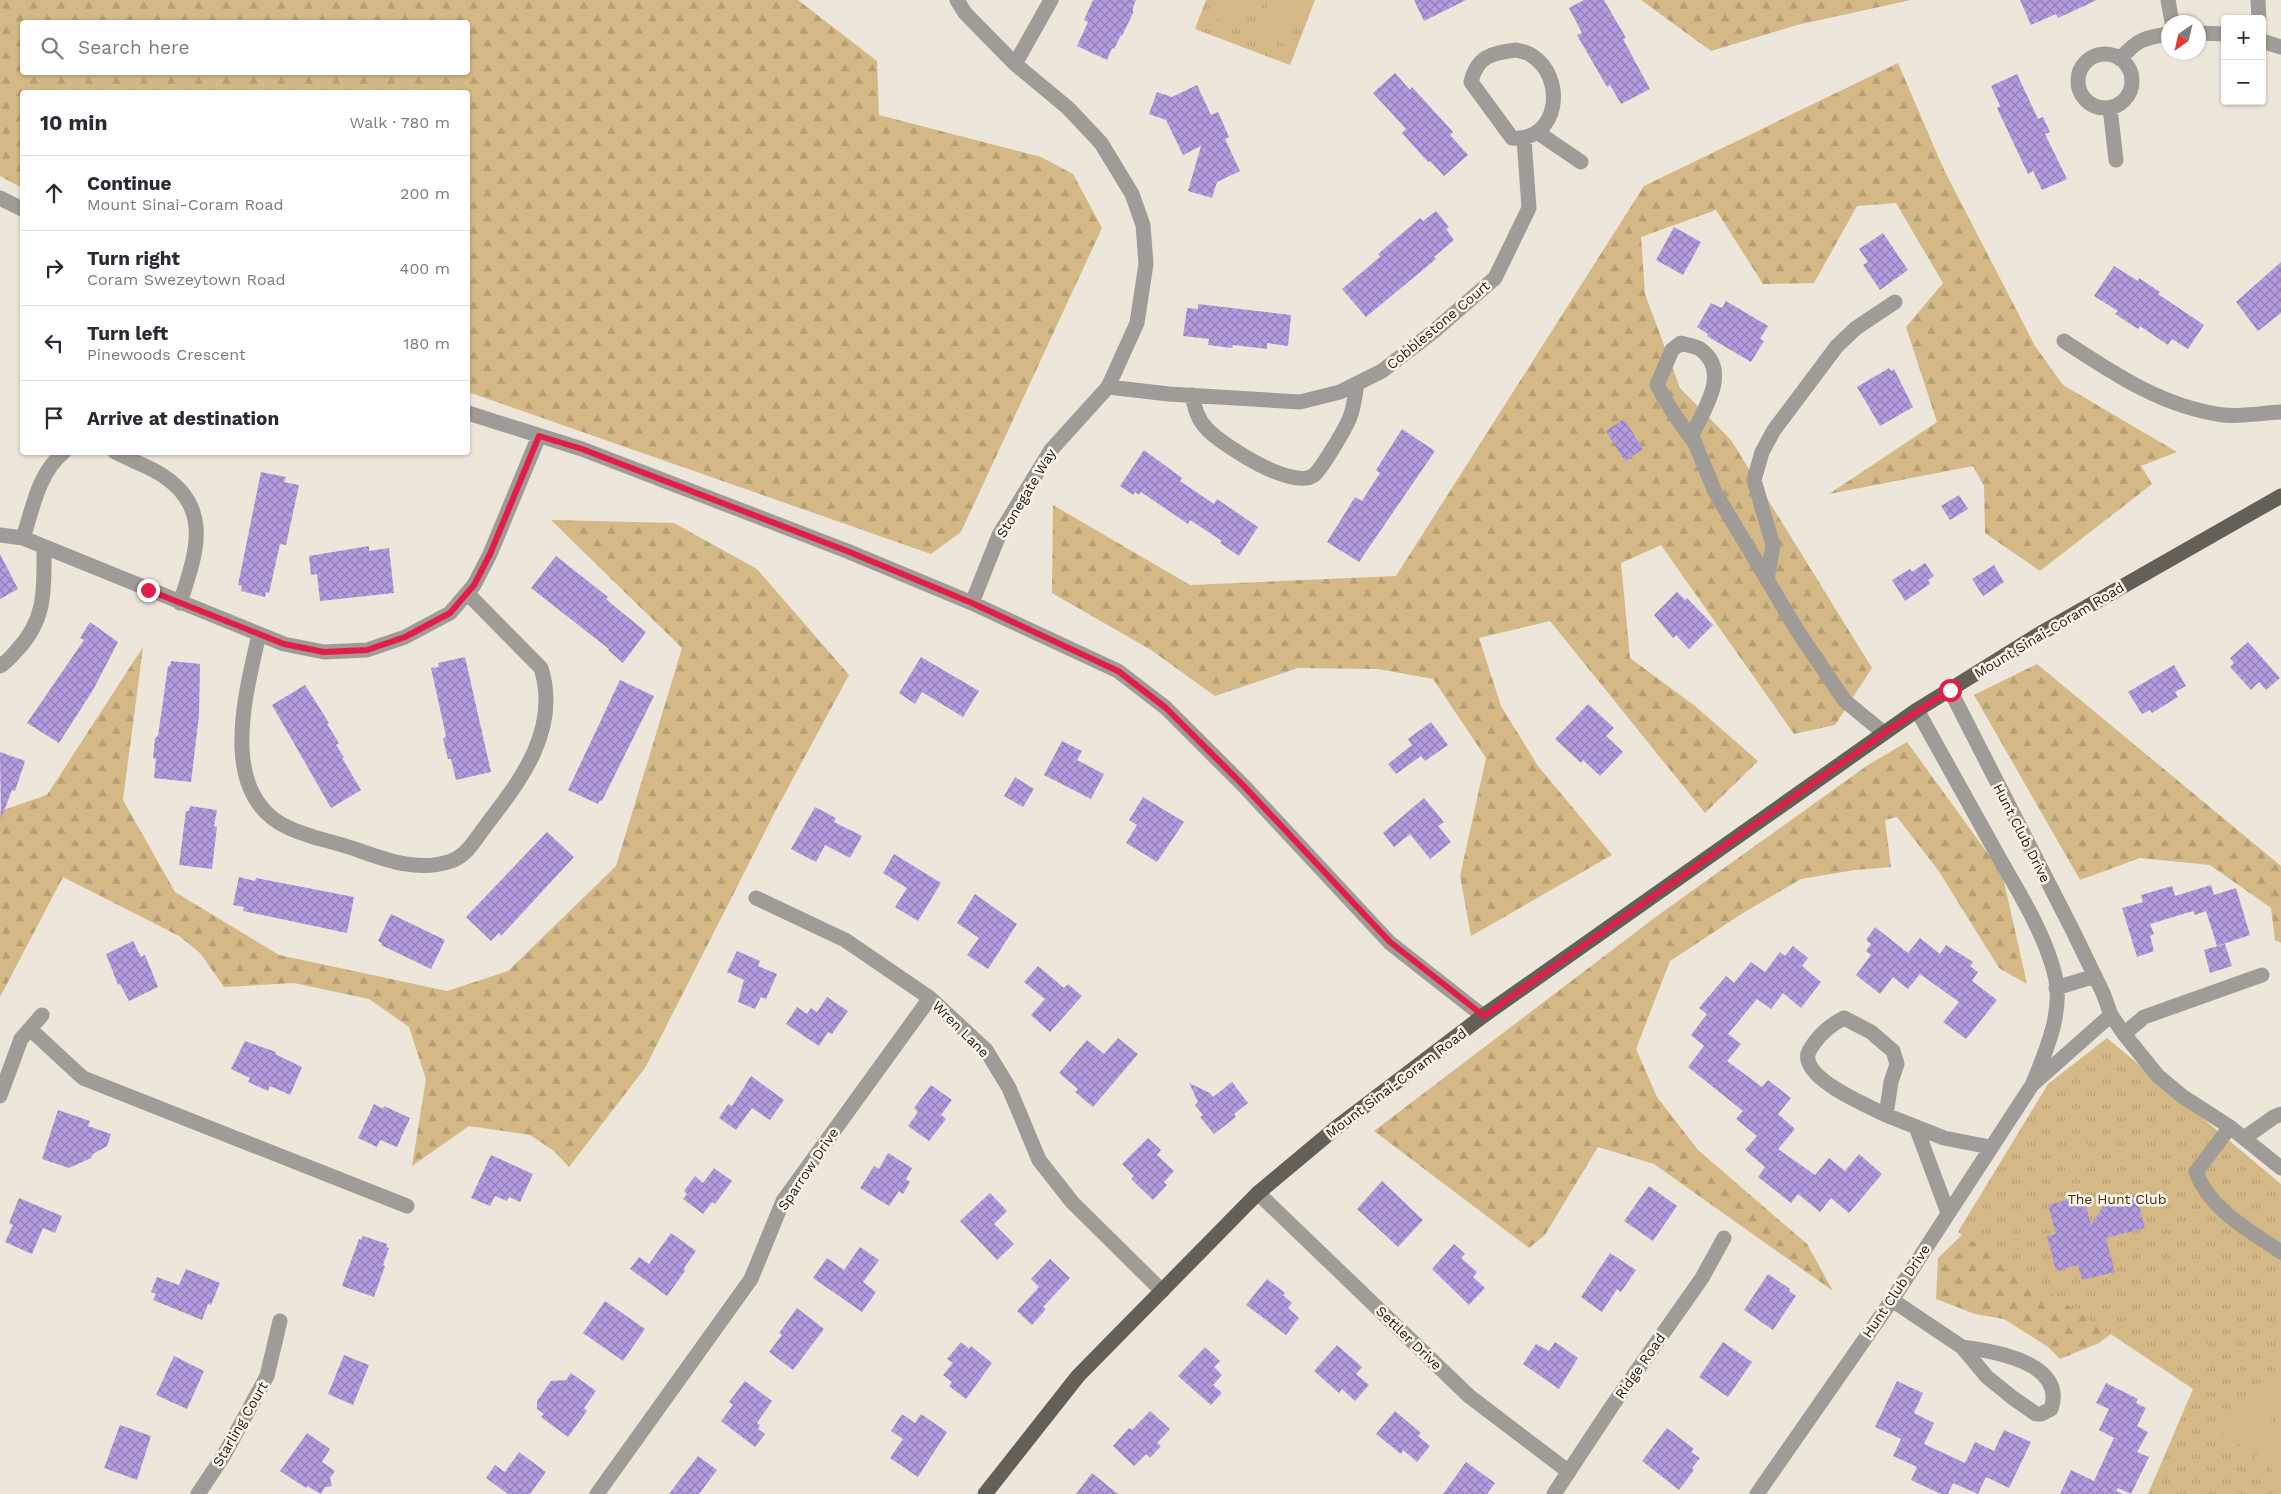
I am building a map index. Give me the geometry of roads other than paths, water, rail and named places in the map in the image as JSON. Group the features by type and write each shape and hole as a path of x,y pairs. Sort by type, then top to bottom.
{"main road":[{"name":"Mount Sinai-Coram Road","path":"985,1494 1078,1376 1258,1193 1337,1127 1484,1016 1917,710 2041,633 2281,496"}],"street":[{"name":"Stonegate Way","path":"956,0 965,13 1015,64 1068,108 1101,143 1132,194 1143,225 1146,264 1137,323 1108,387 1051,450 999,535 972,603"},
{"path":"1015,64 1051,0"},
{"path":"2168,0 2171,15"},
{"path":"2258,0 2259,15"},
{"path":"2206,33 2221,34"},
{"path":"2120,58 2144,38 2161,35"},
{"path":"2266,43 2281,47"},
{"path":"1531,135 1547,121 1553,107 1554,92 1550,78 1531,54 1516,50 1500,52 1486,58 1475,67 1471,82 1512,138 1531,135 1581,162"},
{"path":"2111,54 2120,58 2131,72 2132,81 2126,98 2110,108 2092,105 2084,99 2077,84 2081,66 2094,56 2111,54"},
{"path":"2110,108 2116,160"},
{"name":"Cobblestone Court","path":"1108,387 1300,402 1340,392 1382,371 1434,332 1495,278 1529,208 1531,135"},
{"path":"0,198 20,208"},
{"path":"1767,580 1773,545 1754,480 1762,452 1774,430 1837,346 1856,328 1895,302"},
{"path":"2064,341 2140,389 2178,406 2224,415 2281,412"},
{"path":"1691,437 1716,381 1713,362 1700,348 1682,343 1672,350 1658,385 1673,416 1695,442 1715,492 1800,635 1845,701 1884,733"},
{"path":"1192,395 1197,416 1207,429 1225,445 1288,478 1303,480 1313,476 1323,464 1350,418 1357,384"},
{"path":"470,414 582,449 847,551 972,603 1118,671 1166,708 1242,784 1390,942 1484,1016"},
{"path":"0,535 24,538 284,644 324,652 367,650 405,637 450,613 474,585 490,554 539,436"},
{"path":"24,538 46,472 53,461 60,455"},
{"path":"121,455 157,472 176,486 189,503 197,524 196,551 180,603"},
{"path":"0,666 28,639 40,616 44,595 44,547"},
{"path":"259,634 248,683 241,743 245,772 255,797 271,816 287,827 389,860 418,867 436,865 452,861 464,854 511,794 538,746 547,708 546,684 542,668 467,593"},
{"name":"Hunt Club Drive","path":"1950,690 2095,976 2111,1015 2124,1034 2158,1076 2182,1096 2230,1127 2281,1168"},
{"name":"Hunt Club Drive","path":"1757,1494 1892,1300 1990,1146 2032,1085 2048,1044 2054,1022 2056,988 2048,953 2018,891 1917,710"},
{"name":"Wren Lane","path":"756,898 845,940 930,998 986,1050 1009,1088 1039,1160 1072,1202 1162,1291"},
{"path":"2056,988 2095,976"},
{"path":"2124,1034 2144,1017 2262,976"},
{"name":"Sparrow Drive","path":"597,1494 751,1279 783,1201 930,998"},
{"path":"0,1096 21,1039 42,1015"},
{"name":"Hunt Club Drive","path":"2032,1085 2111,1015"},
{"path":"1886,1116 1897,1064 1893,1051 1871,1032 1844,1018 1833,1023 1820,1035 1808,1052 1808,1060 1818,1077 1886,1116 1944,1138 1990,1146"},
{"path":"30,1029 83,1078 407,1206"},
{"path":"2244,1138 2281,1114"},
{"path":"1916,1127 1948,1213"},
{"path":"2230,1127 2196,1172 2201,1185 2228,1216 2281,1252"},
{"name":"Settler Drive","path":"1258,1193 1469,1396 1569,1472"},
{"name":"Ridge Road","path":"1554,1494 1612,1406 1702,1278 1724,1238"},
{"path":"1892,1300 1962,1347 1987,1377 2036,1414 2041,1414 2051,1409 2055,1396 2050,1381 2027,1364 1995,1351 1962,1347"},
{"name":"Starling Court","path":"198,1494 224,1454 267,1376 280,1321"}],"park label":[{"name":"The Hunt Club","path":"2117,1199"}]}
